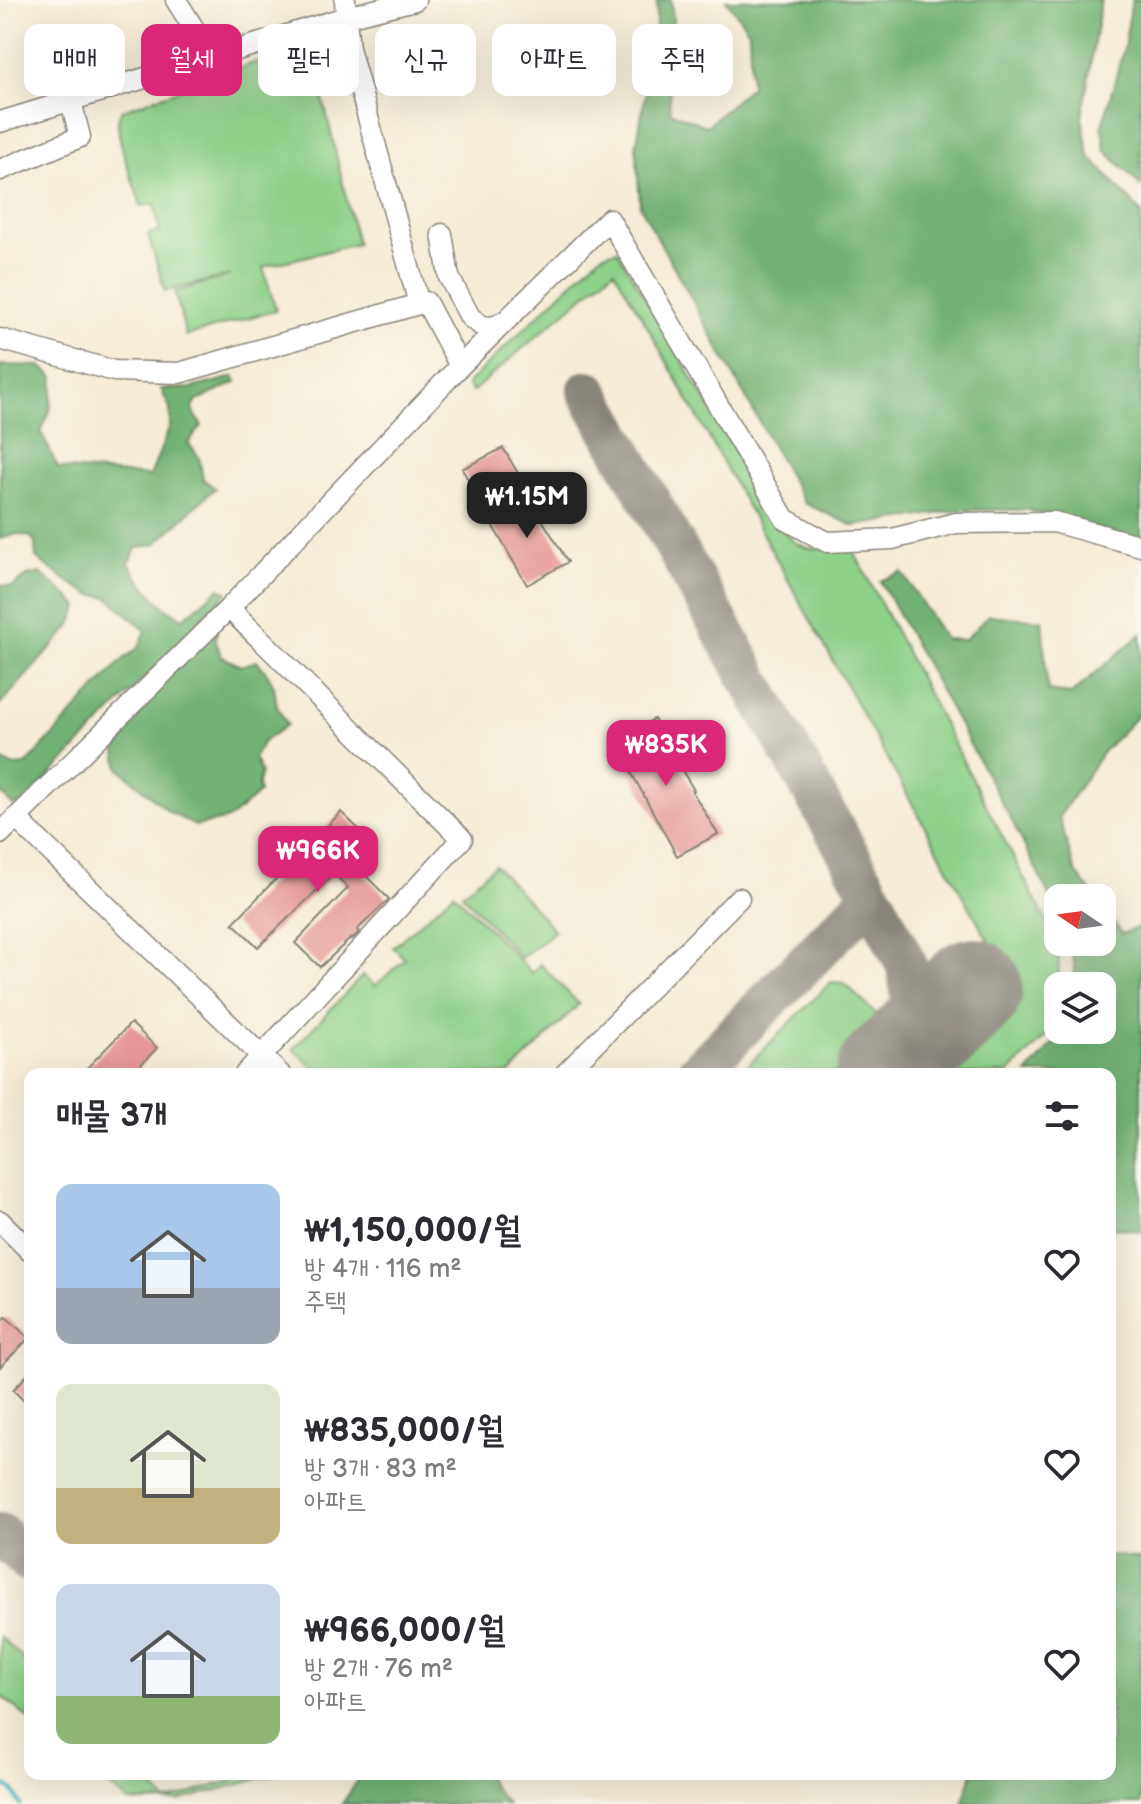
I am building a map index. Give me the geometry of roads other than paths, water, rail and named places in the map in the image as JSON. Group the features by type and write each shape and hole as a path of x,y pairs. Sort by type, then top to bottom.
{"lane":[{"path":"176,0 191,24"},
{"path":"242,47 346,9 415,0"},
{"path":"346,9 349,48 419,304"},
{"path":"0,122 141,80"},
{"path":"0,170 80,137 71,101"},
{"path":"0,834 229,608 460,366 609,219 785,519 827,542 892,539 956,523 1054,522 1141,546"},
{"path":"442,234 449,277 470,317 482,326 494,327 505,321"},
{"path":"0,339 114,371 179,373 426,302 460,366"},
{"path":"229,608 462,839 251,1068"},
{"path":"16,818 274,1068"},
{"path":"571,1068 739,898"},
{"path":"0,1221 24,1245"}],"waterway":[{"path":"0,1782 12,1790 20,1804"}]}
